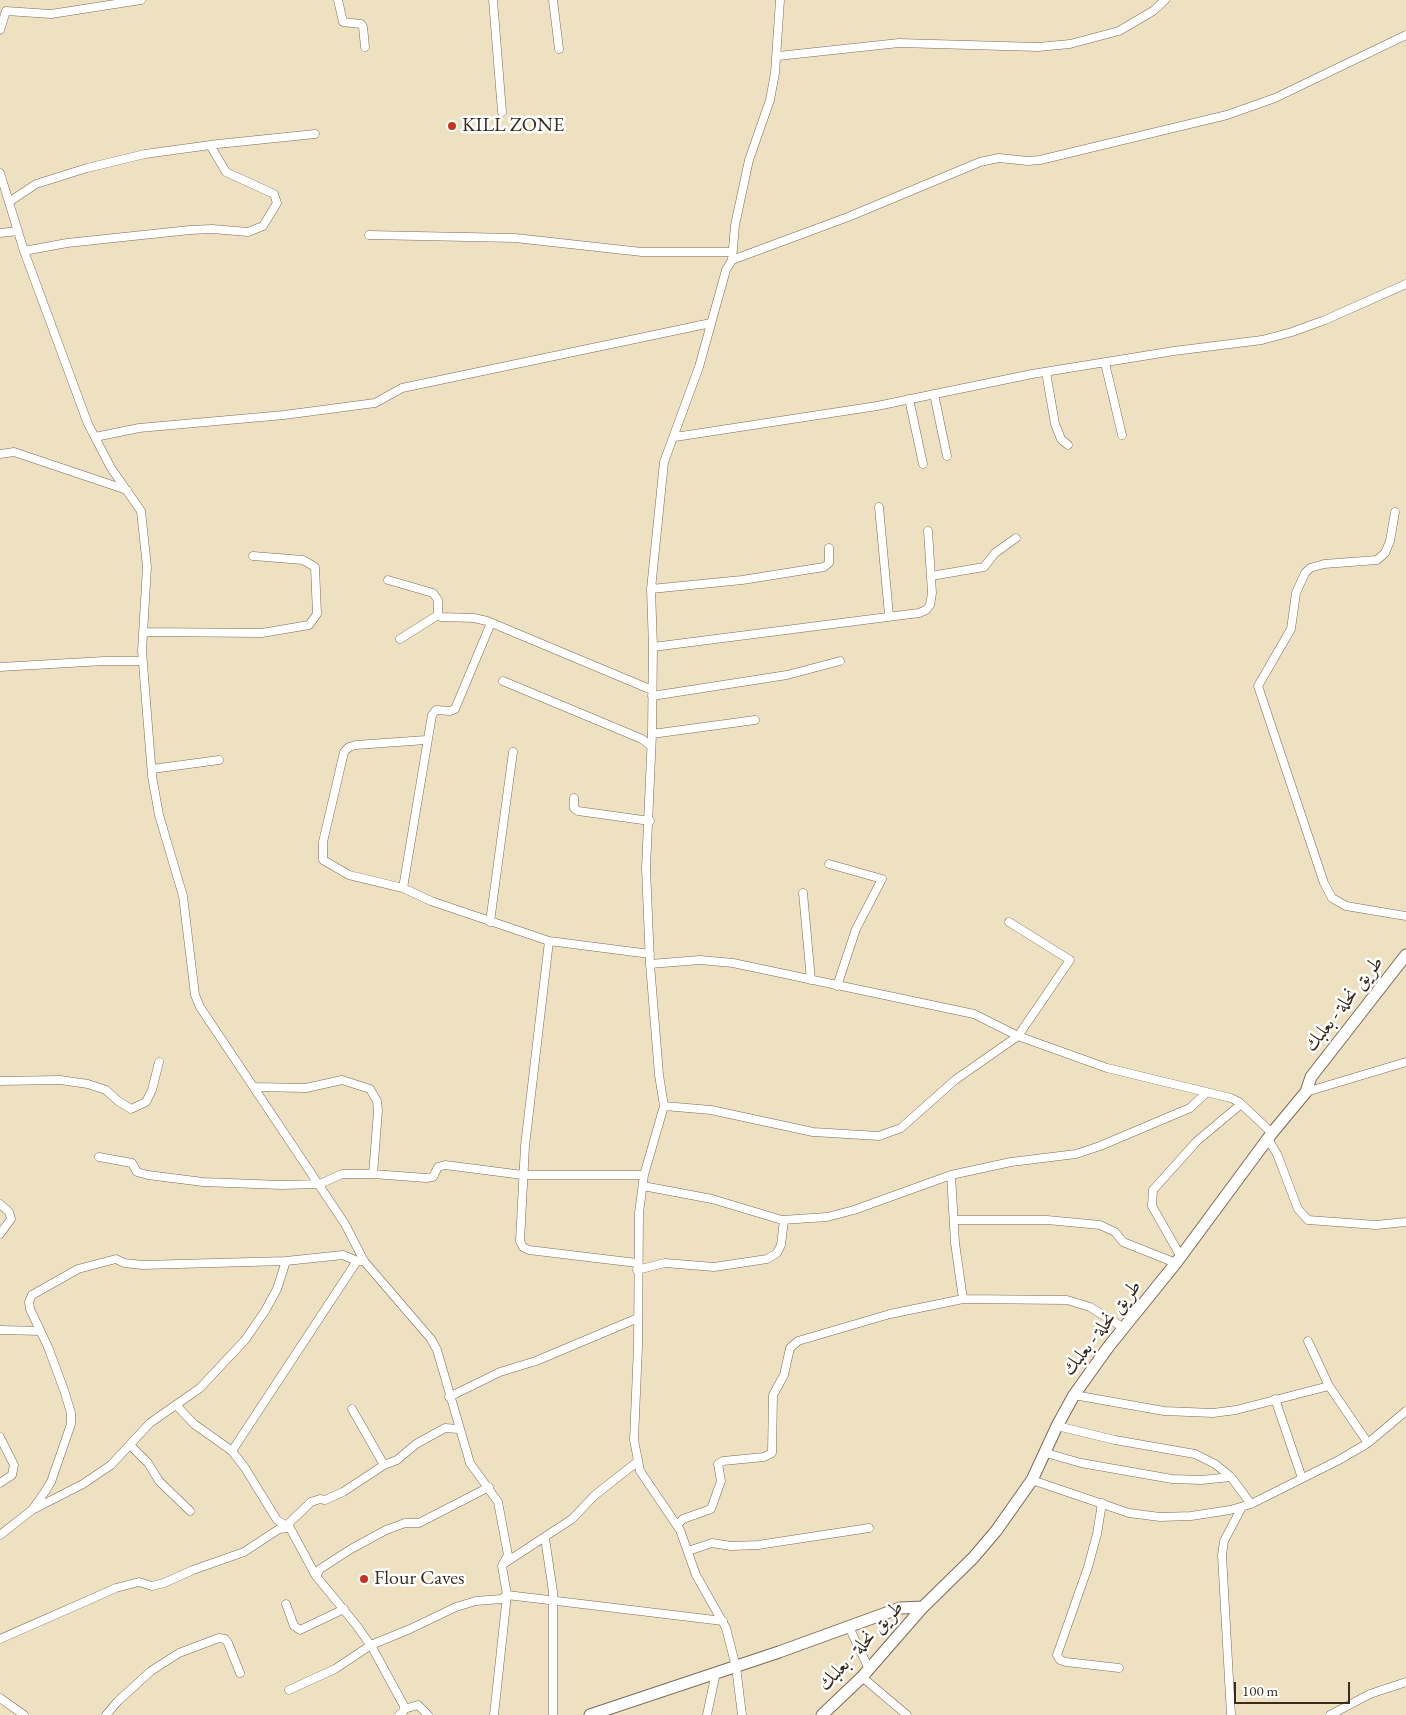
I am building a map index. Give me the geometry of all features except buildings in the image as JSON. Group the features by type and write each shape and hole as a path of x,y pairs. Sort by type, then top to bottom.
{"street":[{"path":"0,30 6,11 51,14 140,0"},
{"path":"338,0 343,22 361,24 366,47"},
{"path":"493,0 502,112"},
{"path":"554,0 559,49"},
{"path":"742,1715 736,1667 723,1621 696,1575 677,1525 651,1488 637,1462 634,1440 639,1213 644,1175 664,1106 659,1075 650,964 646,868 650,821 652,746 653,647 651,588 664,462 674,437 732,256 735,225 749,160 770,100 778,56 780,0"},
{"path":"778,56 899,44 1029,48 1070,44 1119,31 1153,11 1165,0"},
{"path":"369,235 515,238 642,252 732,256 848,217 980,162 999,158 1028,161 1049,158 1227,115 1275,98 1406,36"},
{"path":"9,202 36,184 87,168 145,154 315,134"},
{"path":"24,251 67,243 190,230 212,229 248,232 263,226 277,203 274,194 226,172 210,145"},
{"path":"0,173 24,251 95,437 111,468 141,512 144,525 147,568 143,661 152,769 159,815 183,896 195,995 200,1007 345,1224 360,1261 431,1339 437,1350 458,1429 470,1463 498,1502 508,1555 502,1566 507,1595 494,1715"},
{"path":"0,233 18,231"},
{"path":"674,437 910,399 1046,372 1278,336 1348,311 1406,284"},
{"path":"95,437 139,428 284,415 375,403 402,388 711,322"},
{"path":"1105,363 1122,435"},
{"path":"1046,372 1058,433 1068,445"},
{"path":"934,394 947,456"},
{"path":"910,399 923,464"},
{"path":"0,454 14,452 127,490"},
{"path":"879,507 889,615"},
{"path":"1396,512 1390,541 1385,553 1377,560 1324,564 1310,568 1304,574 1296,593 1291,629 1258,686 1324,883 1332,898 1346,906 1406,916"},
{"path":"653,647 889,615 919,613 926,610 932,599 928,531"},
{"path":"931,576 984,567 995,553 1016,538"},
{"path":"651,588 742,580 824,567 829,563 829,548"},
{"path":"144,632 262,634 309,625 317,614 315,567 303,560 253,556"},
{"path":"388,580 435,595 438,600 438,615"},
{"path":"400,639 438,615 474,618 491,623 652,693 779,677 840,661"},
{"path":"403,888 426,740 433,712 455,709 491,623"},
{"path":"0,667 104,661 143,661"},
{"path":"503,681 642,739 652,746"},
{"path":"652,734 755,720"},
{"path":"426,740 356,745 346,749 323,842 322,860 329,866 349,875 403,888 431,901 549,941 650,954"},
{"path":"490,922 513,752"},
{"path":"152,769 220,760"},
{"path":"574,798 574,808 578,811 650,821"},
{"path":"829,864 882,879 856,929 837,986"},
{"path":"803,893 811,980"},
{"path":"664,1106 711,1110 813,1132 879,1136 901,1128 955,1080 1018,1036 1070,960 1009,922"},
{"path":"549,941 523,1175 520,1235 523,1248 637,1267 665,1262 714,1267 766,1259 777,1253 784,1220"},
{"name":"طريق نحلة - بعلبك","path":"822,1715 865,1673 923,1607 973,1558 1014,1507 1046,1454 1057,1426 1074,1395 1270,1136 1306,1092 1311,1077 1406,955"},
{"path":"650,964 716,961 974,1014 1018,1036 1108,1068 1231,1098 1270,1136 1298,1209 1308,1220 1376,1225 1406,1222"},
{"path":"0,1081 60,1080 88,1084 106,1090 118,1101 131,1108 146,1102 152,1090 159,1062"},
{"path":"1306,1092 1406,1062"},
{"path":"254,1087 306,1088 342,1080 370,1089 377,1102 378,1111 373,1174"},
{"path":"643,1186 712,1199 784,1220 827,1217 854,1210 952,1175 1011,1162 1076,1154 1100,1146 1190,1108 1206,1093"},
{"path":"1178,1260 1152,1206 1153,1190 1197,1141 1240,1105"},
{"path":"99,1157 132,1163 139,1173 203,1182 281,1185 320,1184 342,1174 426,1178 433,1177 438,1167 445,1165 523,1175 644,1175"},
{"path":"952,1175 954,1220 963,1299"},
{"path":"0,1204 9,1212 10,1219 0,1234"},
{"path":"954,1220 1047,1220 1100,1225 1115,1232 1123,1242 1178,1260"},
{"path":"32,1510 51,1482 71,1424 71,1413 64,1390 30,1308 29,1302 32,1295 86,1267 116,1259 124,1263 144,1265 286,1261 343,1255 360,1261"},
{"path":"0,1535 32,1510 87,1481 111,1465 150,1423 200,1388 245,1340 277,1289 286,1261"},
{"path":"232,1451 360,1261"},
{"path":"677,1525 683,1519 711,1509 722,1481 718,1464 723,1461 764,1458 772,1453 773,1396 784,1375 790,1348 794,1343 890,1314 963,1299 1074,1301 1090,1306 1124,1328"},
{"path":"449,1397 500,1372 536,1361 638,1318"},
{"path":"0,1330 40,1331"},
{"path":"1308,1341 1329,1386 1368,1443"},
{"path":"1074,1395 1186,1414 1236,1410 1329,1386"},
{"path":"1275,1399 1302,1478"},
{"path":"176,1405 194,1424 232,1451 245,1468 277,1520 289,1526 316,1576 344,1609 370,1645 400,1697 401,1712 418,1705 428,1715"},
{"path":"352,1409 384,1465"},
{"path":"1032,1480 1129,1513 1160,1517 1191,1516 1242,1507 1368,1443 1406,1411"},
{"path":"1057,1426 1115,1440 1196,1454 1215,1464 1231,1477 1251,1504"},
{"path":"0,1639 116,1588 139,1582 152,1586 164,1583 193,1570 244,1552 279,1529 289,1526 311,1502 320,1498 325,1500 343,1492 384,1465 397,1460 416,1444 445,1428 458,1429"},
{"path":"0,1437 14,1465 12,1475 0,1483"},
{"path":"130,1445 148,1464 159,1481 190,1511"},
{"path":"1046,1454 1081,1463 1172,1479 1201,1480 1231,1477"},
{"path":"502,1566 572,1519 594,1495 637,1462"},
{"path":"316,1576 331,1562 386,1530 405,1523 419,1524 489,1487"},
{"path":"1102,1503 1097,1534 1088,1567 1057,1655 1060,1660 1066,1662 1119,1668"},
{"path":"1231,1715 1222,1555 1224,1541 1242,1507"},
{"path":"688,1551 712,1543 731,1546 758,1545 869,1528"},
{"path":"545,1538 553,1600 553,1715"},
{"path":"289,1690 336,1669 370,1645 456,1607 476,1601 501,1599 507,1595 723,1621"},
{"path":"286,1604 294,1626 300,1630 344,1609"},
{"path":"590,1715 602,1713 716,1672 736,1667 900,1608 923,1607"},
{"path":"849,1627 865,1673 907,1715"},
{"path":"106,1715 151,1671 179,1652 219,1638 225,1639 228,1643 240,1673"},
{"path":"707,1715 716,1672"},
{"path":"1330,1715 1370,1694 1406,1682"},
{"path":"0,1698 24,1715"}],"place":[{"name":"KILL ZONE","path":"452,126"},
{"name":"Flour Caves","path":"364,1579"}]}
